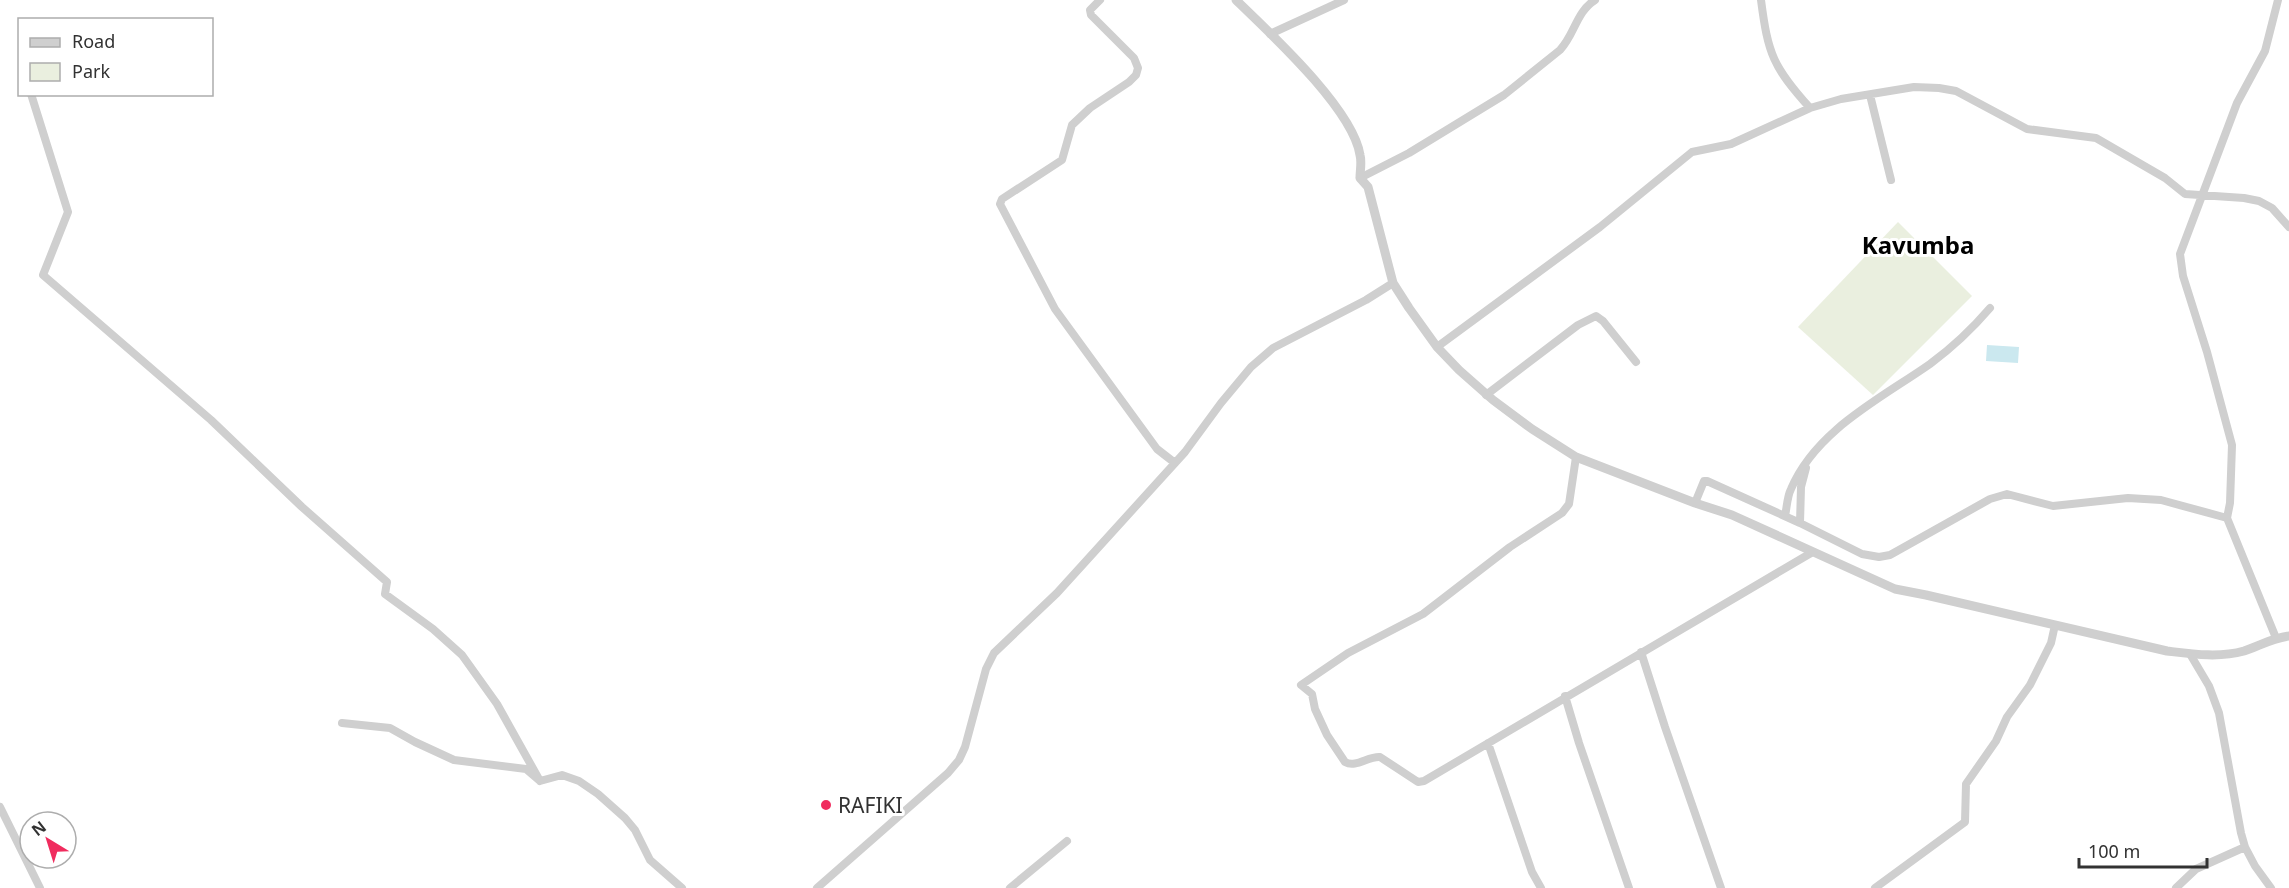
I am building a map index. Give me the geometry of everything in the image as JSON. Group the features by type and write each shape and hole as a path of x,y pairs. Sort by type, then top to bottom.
{"street":[{"path":"1100,0 1090,10 1091,15 1134,58 1138,68 1136,75 1090,108 1072,125 1062,160 1002,199 1000,204 1055,309 1157,449 1175,463"},
{"path":"1236,0 1300,63 1349,127 1360,154 1360,178 1368,187 1393,283 1437,346 1486,394 1532,429 1576,457 1732,515 1895,590 1926,595 2167,651 2190,654 2206,655 2242,651 2276,638 2289,636"},
{"path":"1270,34 1344,0"},
{"path":"1360,178 1409,153 1503,95 1568,42 1575,23 1586,5 1595,0"},
{"path":"1761,0 1766,37 1772,58 1789,85 1810,108"},
{"path":"2276,638 2227,518 2230,503 2232,445 2207,352 2183,276 2180,254 2236,103 2265,51 2278,0"},
{"path":"1437,346 1600,227 1692,152 1731,144 1822,103 1914,87 1956,91 1975,99 1992,112 2027,129 2096,138 2165,178 2185,194 2259,201 2272,208 2289,227"},
{"path":"1870,95 1891,180"},
{"path":"32,96 68,212 43,275 210,420 302,507 387,582 385,594 433,629 462,655 506,718 540,781"},
{"path":"817,888 953,766 965,747 986,669 994,653 1057,593 1175,463 1251,367 1273,348 1366,300 1393,283"},
{"path":"1785,516 1791,489 1808,461 1829,437 1864,407 1930,364 1968,334 1990,308"},
{"path":"1486,394 1578,325 1596,316 1603,321 1636,362"},
{"path":"1576,457 1569,504 1562,513 1510,548 1423,614 1348,653 1301,684 1312,694 1315,709 1327,735 1345,762 1349,764 1380,756 1418,782 1432,777 1811,552"},
{"path":"1800,523 1801,487 1808,461"},
{"path":"1695,503 1701,486 1707,481 1862,554 1879,557 1890,555 1990,499 2007,494 2053,506 2128,498 2161,500 2227,518"},
{"path":"1875,888 1965,822 1967,812 1965,792 1969,777 1993,746 2007,717 2030,686 2051,643 2055,626"},
{"path":"1641,652 1721,888"},
{"path":"2190,654 2209,686 2219,713 2245,847 2271,888"},
{"path":"1566,696 1579,743 1629,888"},
{"path":"342,723 390,728 454,760 526,769 540,781"},
{"path":"1488,744 1532,872 1541,888"},
{"path":"540,781 562,775 579,781 598,794 635,830 650,860 682,888"},
{"path":"0,807 40,888"},
{"path":"1010,888 1067,841"},
{"path":"2176,888 2196,868 2245,847"}],"green space":[{"path":"1898,222 1972,296 1873,395 1798,327"}],"water":[{"path":"1987,345 2019,347 2018,363 1986,361"}],"place":[{"name":"RAFIKI","path":"826,805"}],"district":[{"name":"Kavumba","path":"1918,244"}]}
